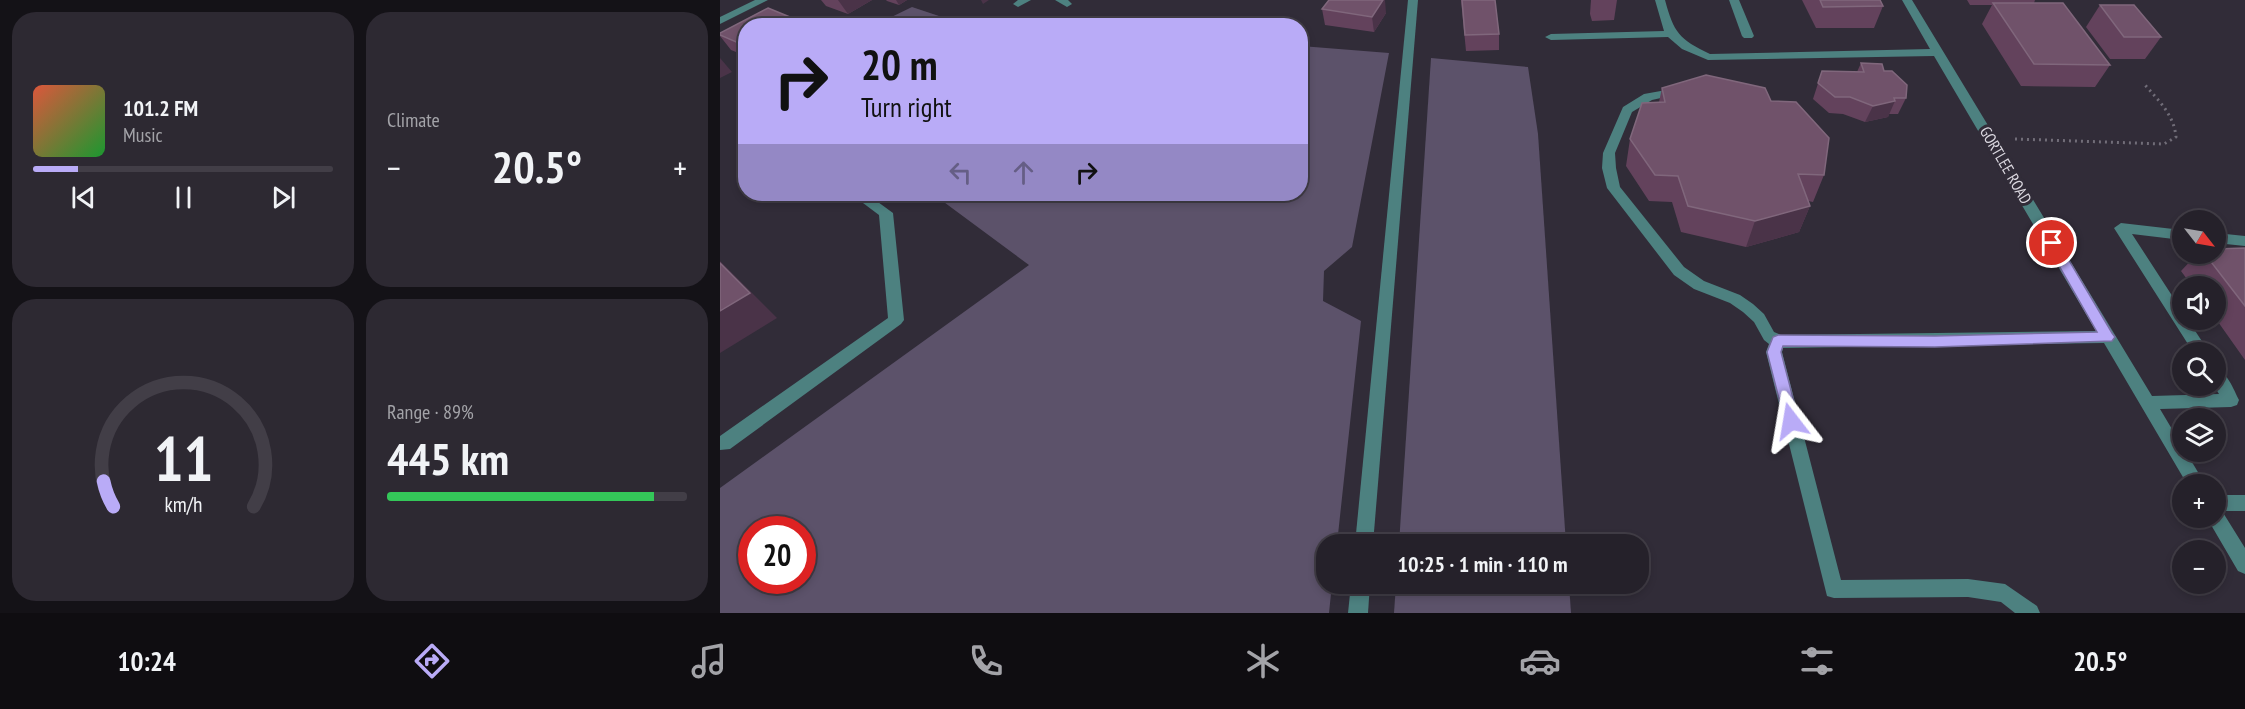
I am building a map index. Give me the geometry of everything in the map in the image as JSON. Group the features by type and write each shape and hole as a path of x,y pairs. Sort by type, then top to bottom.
{"street":[{"path":"720,21 763,0"},
{"path":"1365,534 1413,0"},
{"path":"1660,0 1669,34 1684,46 1708,57 1940,52"},
{"path":"1734,0 1748,36"},
{"name":"GORTLEE ROAD","path":"1907,0 2190,474"},
{"path":"1551,37 1669,34"},
{"path":"1691,88 1648,97 1627,110 1610,153 1608,168 1614,188 1678,271 1699,285 1735,299 1748,308 1759,318 1769,336 1778,341 1935,341 2108,337"},
{"path":"720,443 724,444 896,320 886,213 868,201"},
{"path":"2172,233 2121,228 2195,342"},
{"path":"2226,239 2245,241"},
{"path":"1778,341 1774,352 1834,589 1977,589 2005,593 2030,613"},
{"path":"2146,403 2231,400 2226,392"},
{"path":"2226,503 2245,503"},
{"path":"2223,528 2245,566"},
{"path":"1358,613 1359,594"}],"path":[{"path":"1990,138 2164,144 2176,137 2176,127 2163,106 2145,85"}],"shaded area":[{"path":"912,7 945,18 889,18"},
{"path":"1308,47 1389,53 1352,247 1324,271 1323,301 1361,321 1338,534 1316,534 1316,594 1331,594 1329,613 720,613 720,488 1029,265 942,201 1308,201"},
{"path":"1431,58 1528,67 1538,134 1565,534 1400,534"},
{"path":"1395,594 1570,594 1571,613 1394,613"}],"building":[{"path":"1329,0 1383,0 1372,17 1322,9"},
{"path":"1462,0 1495,0 1499,34 1465,35"},
{"path":"1820,0 1880,0 1883,6 1823,7"},
{"path":"1993,3 2063,3 2110,65 2034,64"},
{"path":"2100,5 2134,5 2161,37 2124,37"},
{"path":"768,8 792,18 749,18"},
{"path":"738,24 738,43 720,35"},
{"path":"1861,63 1882,64 1884,71 1892,71 1907,85 1906,98 1894,98 1895,101 1873,106 1850,97 1835,97 1818,83 1822,71 1864,72"},
{"path":"1706,75 1765,88 1771,101 1796,102 1829,138 1824,175 1798,174 1810,206 1755,221 1688,206 1678,176 1655,175 1630,139 1642,103 1665,102 1662,88"},
{"path":"2245,248 2245,306 2226,281 2226,276 2222,276 2213,264 2226,264 2226,249"},
{"path":"720,263 750,293 720,311"}],"route":[{"path":"1791,421 1774,352 1778,341 1935,341 2108,337 2052,243"}]}
